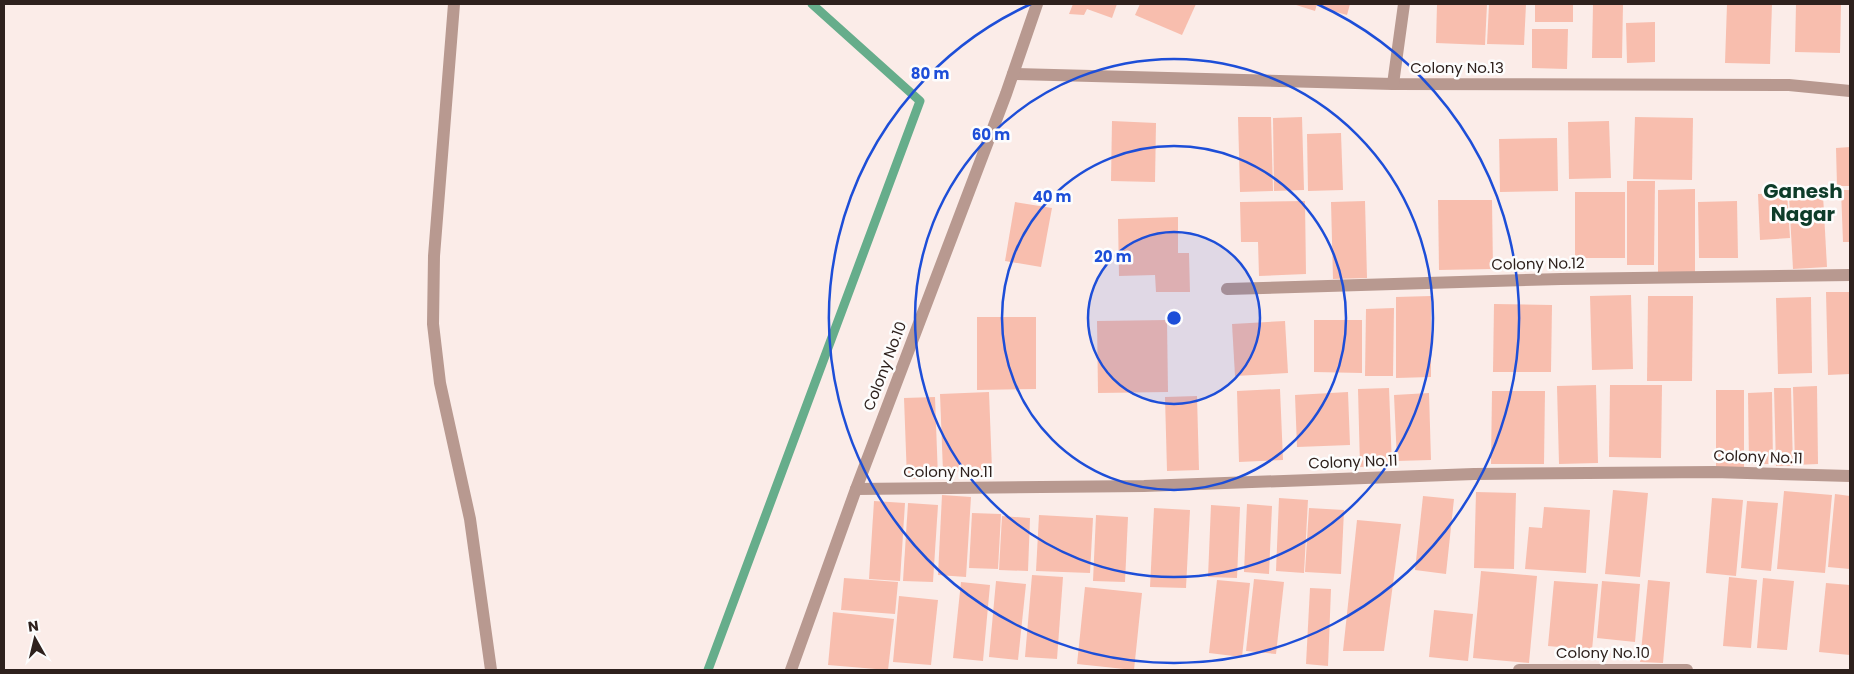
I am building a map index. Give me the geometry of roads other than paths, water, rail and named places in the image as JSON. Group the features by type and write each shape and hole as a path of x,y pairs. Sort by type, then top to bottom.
{"street":[{"path":"454,4 434,256 433,324 440,383 470,519 491,670"},
{"name":"Colony No.10","path":"791,670 856,488 1013,74 1037,4"},
{"path":"1393,84 1404,4"},
{"name":"Colony No.13","path":"1013,74 1064,77 1393,84 1789,85 1850,91"},
{"name":"Colony No.12","path":"1227,289 1571,279 1850,275"},
{"name":"Colony No.11","path":"856,488 1144,486 1570,473 1714,472 1850,476"},
{"name":"Colony No.10","path":"1519,670 1687,670"}],"waterway":[{"path":"708,670 920,101 812,4"}],"district":[{"name":"Ganesh Nagar","path":"1803,202"}]}
